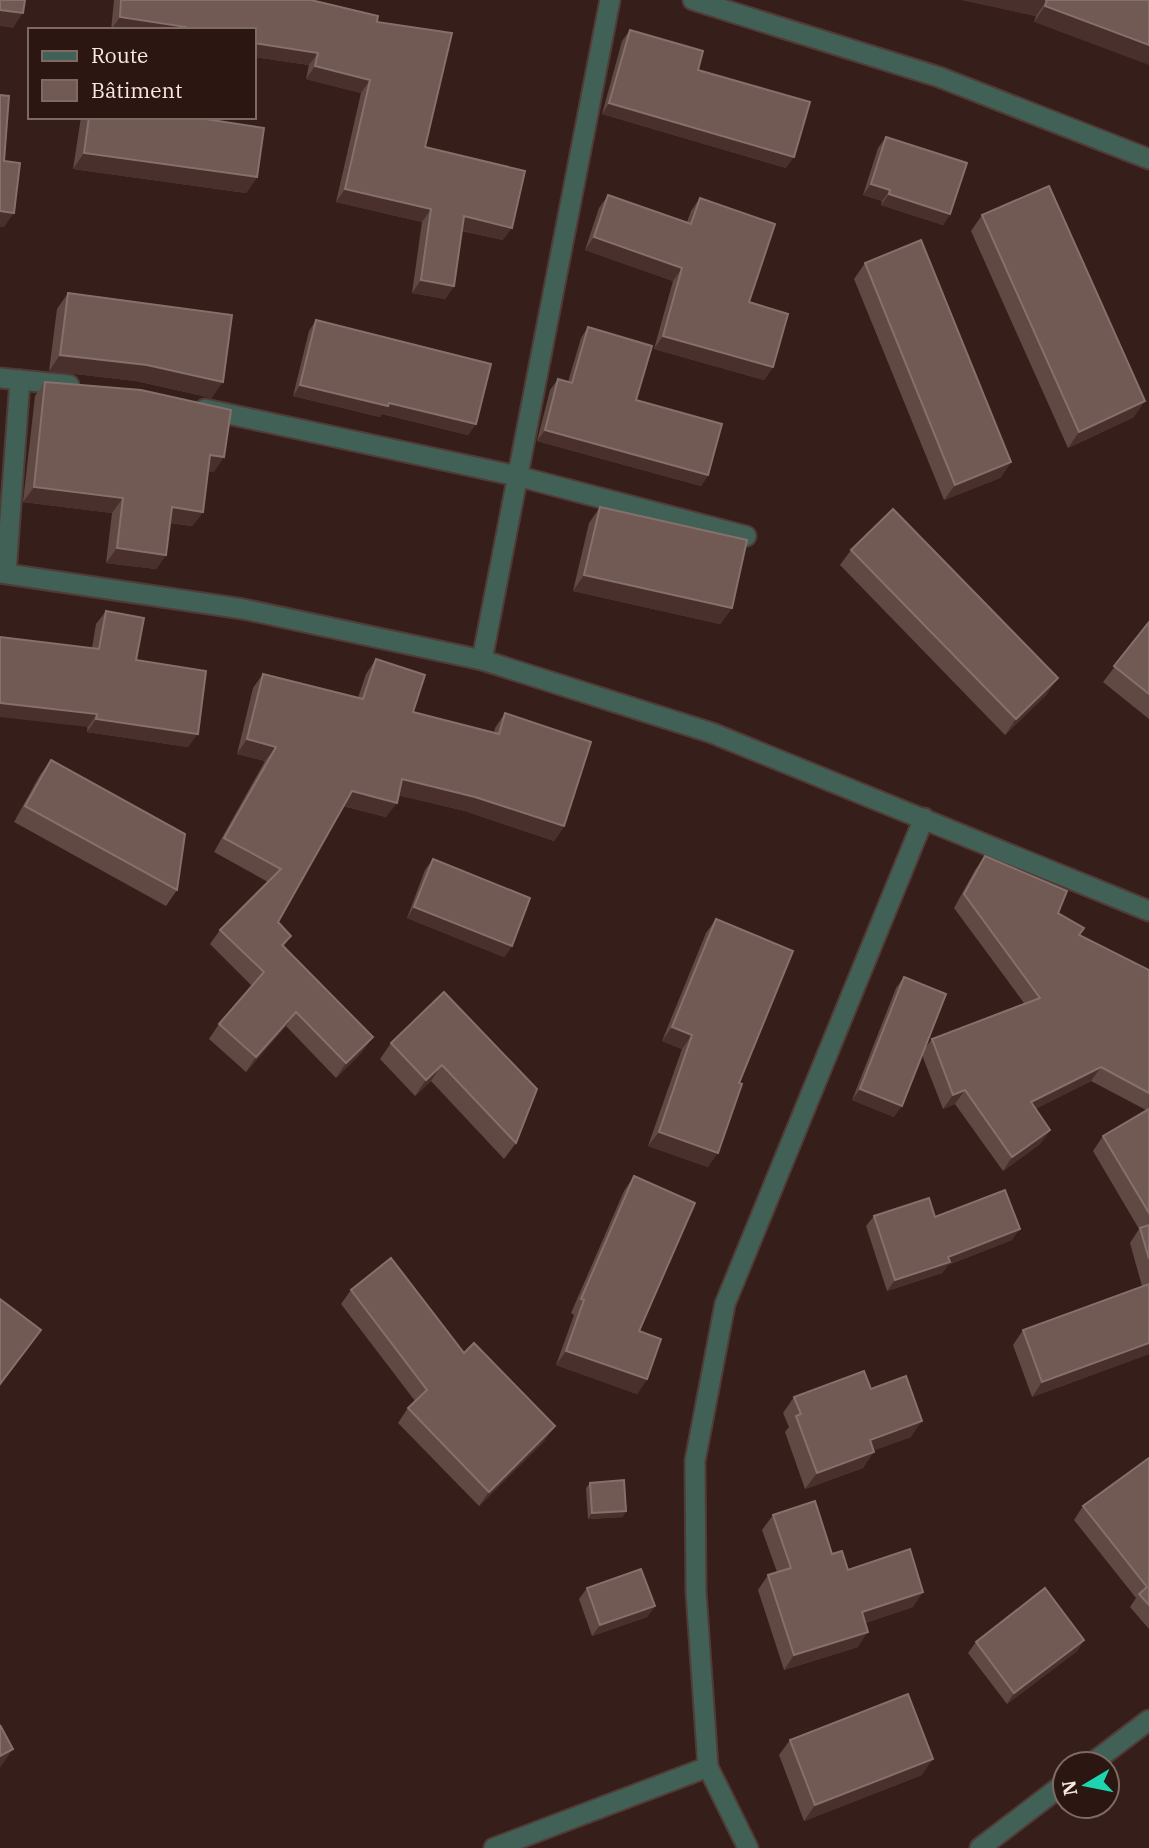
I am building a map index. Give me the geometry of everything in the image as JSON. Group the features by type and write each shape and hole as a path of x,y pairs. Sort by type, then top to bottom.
{"street":[{"path":"482,660 610,0"},
{"path":"693,0 939,77 1149,159"},
{"path":"0,378 83,387"},
{"path":"20,380 3,573 243,608 482,660 712,733 1149,911"},
{"path":"186,405 517,476 746,536"},
{"path":"748,1848 708,1767 696,1592 695,1461 725,1304 924,818"},
{"path":"1109,1750 1149,1720"},
{"path":"494,1848 708,1767"},
{"path":"980,1848 1051,1794"}],"building":[{"path":"0,0 25,0 23,13 0,10"},
{"path":"121,0 311,0 378,16 377,22 452,33 425,147 525,171 512,228 464,216 454,286 421,280 431,209 345,189 370,80 315,66 318,53 256,43 256,28 186,28 120,17"},
{"path":"1047,0 1149,0 1149,45 1045,6"},
{"path":"630,30 703,51 698,70 810,102 794,157 609,103"},
{"path":"0,95 9,96 4,161 20,163 14,213 0,211"},
{"path":"89,119 205,119 264,128 257,177 84,153"},
{"path":"886,137 967,163 950,214 889,194 890,190 871,184"},
{"path":"1049,186 1145,401 1079,432 982,215"},
{"path":"608,195 691,224 700,198 775,224 749,302 788,314 773,367 663,336 682,268 594,237"},
{"path":"921,240 1011,462 955,485 865,263"},
{"path":"68,293 232,315 223,382 147,365 60,355"},
{"path":"316,320 491,364 476,424 300,385"},
{"path":"588,327 652,346 636,400 722,424 708,475 545,430 558,379 572,383"},
{"path":"45,382 141,390 231,410 224,457 210,455 203,512 172,507 166,555 117,548 123,498 34,487"},
{"path":"600,507 747,540 732,608 584,575"},
{"path":"893,509 1058,678 1016,719 851,550"},
{"path":"106,611 144,618 136,660 206,671 198,734 96,719 97,714 0,703 0,637 99,649"},
{"path":"1149,622 1149,694 1114,666"},
{"path":"376,659 425,675 413,712 499,734 505,713 591,742 564,826 475,797 402,779 397,803 352,791 278,922 291,936 282,945 373,1037 346,1063 296,1012 256,1057 219,1024 264,972 220,930 281,869 224,838 276,747 247,739 263,674 363,699"},
{"path":"51,760 185,834 177,890 25,806"},
{"path":"985,856 1067,891 1058,913 1084,928 1079,935 1149,970 1149,1093 1101,1067 1031,1102 1050,1130 1012,1157 965,1090 953,1095 932,1039 1040,998 964,894"},
{"path":"433,859 530,898 512,946 414,907"},
{"path":"716,919 793,951 739,1083 742,1084 718,1153 659,1132 692,1035 672,1027"},
{"path":"904,977 946,994 902,1106 860,1089"},
{"path":"444,992 537,1089 516,1143 442,1065 426,1080 391,1043"},
{"path":"1149,1109 1149,1213 1103,1136"},
{"path":"634,1176 695,1203 639,1331 661,1339 647,1379 566,1351 584,1300 581,1299"},
{"path":"1005,1190 1020,1229 948,1257 950,1262 895,1280 874,1216 929,1198 935,1217"},
{"path":"1149,1225 1149,1259 1140,1228"},
{"path":"391,1258 464,1353 474,1343 555,1426 489,1492 408,1408 427,1390 351,1290"},
{"path":"1149,1284 1149,1343 1042,1382 1023,1330"},
{"path":"0,1299 41,1330 0,1384"},
{"path":"864,1371 871,1389 906,1376 922,1421 870,1440 874,1452 817,1473 796,1416 801,1414 794,1397"},
{"path":"1149,1458 1149,1605 1139,1594 1147,1587 1083,1506"},
{"path":"624,1480 626,1511 592,1513 590,1483"},
{"path":"815,1501 832,1554 842,1551 848,1570 910,1549 923,1592 862,1612 868,1632 794,1655 768,1575 791,1568 773,1515"},
{"path":"641,1569 655,1606 600,1625 587,1588"},
{"path":"1045,1588 1084,1640 1014,1693 976,1642"},
{"path":"908,1694 933,1759 815,1805 790,1740"},
{"path":"0,1725 13,1749 0,1756"}]}
